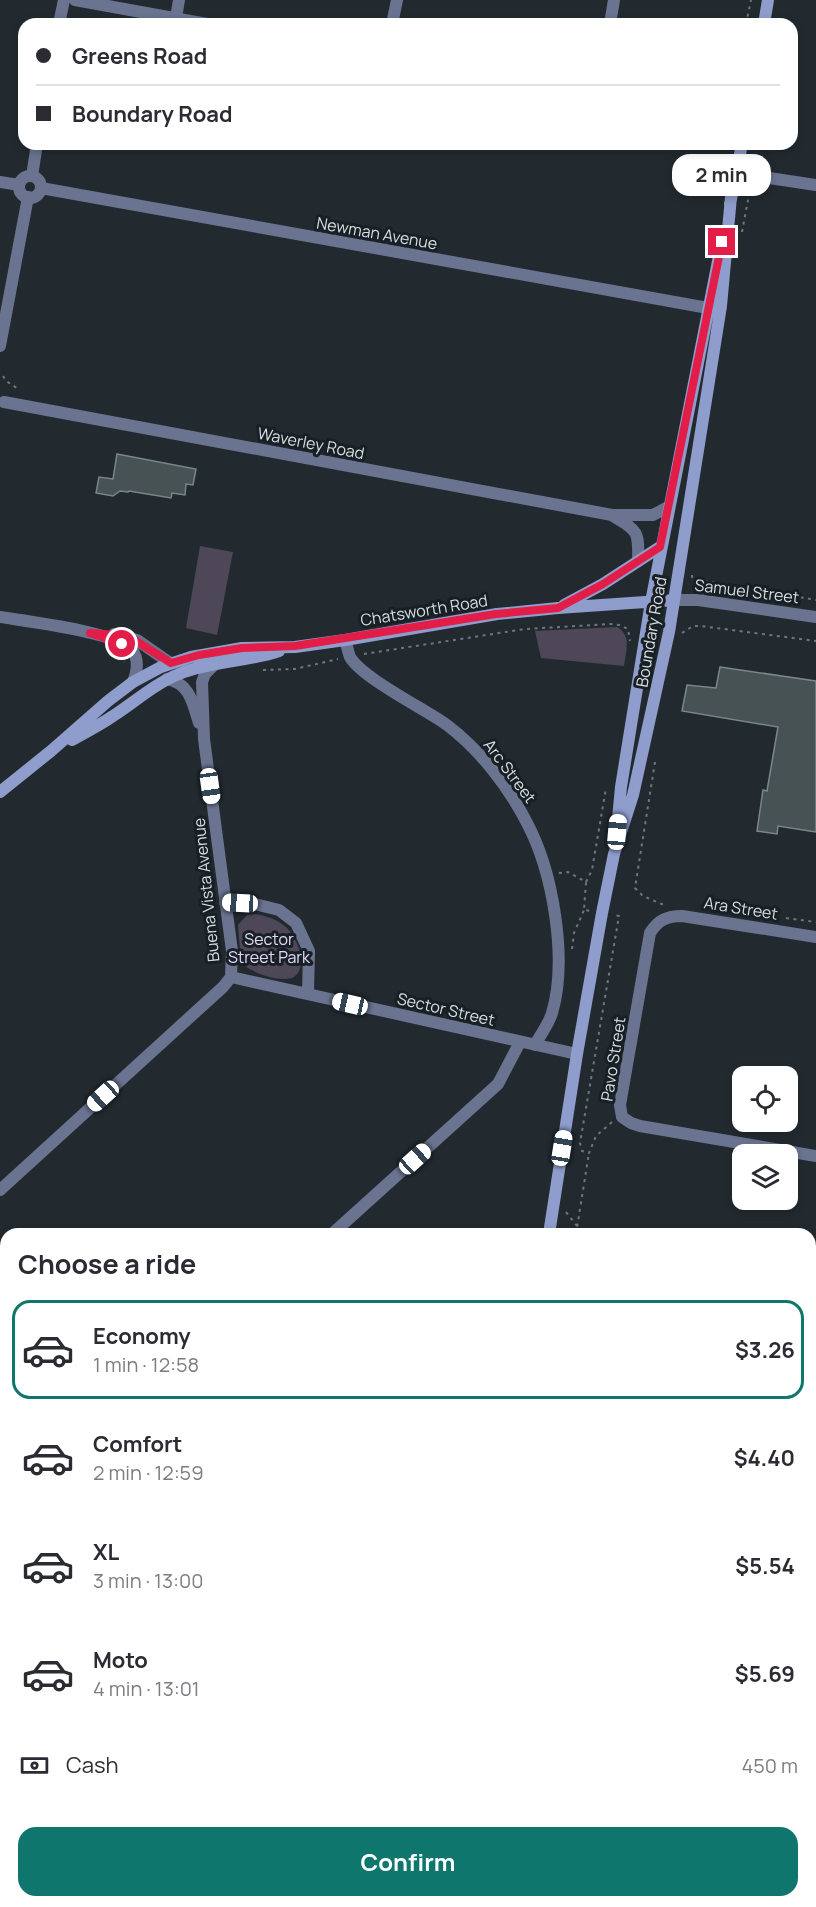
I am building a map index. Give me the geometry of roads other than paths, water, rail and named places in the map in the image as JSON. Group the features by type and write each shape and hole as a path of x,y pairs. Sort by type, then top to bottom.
{"main road":[{"path":"765,18 768,0"},
{"name":"Boundary Road","path":"615,854 621,787 660,547 741,150"},
{"name":"Boundary Road","path":"550,1228 602,913 615,854 636,783 659,683 674,600 720,306 731,197"},
{"name":"Chatsworth Road","path":"558,608 603,584 660,547"},
{"name":"Chatsworth Road","path":"0,792 133,682 171,663 199,655 242,648 295,646 345,640 496,614 674,600"},
{"name":"Chatsworth Road","path":"51,751 105,721 167,679 194,669 267,655 295,646"}],"street":[{"path":"60,18 64,0"},
{"path":"75,0 176,18 179,0"},
{"path":"393,18 397,0"},
{"path":"611,18 614,0"},
{"path":"32,176 37,150"},
{"path":"736,172 816,185"},
{"path":"32,176 39,181 41,188 36,196 28,197 21,193 19,185 24,178 32,176"},
{"path":"0,182 19,185"},
{"name":"Newman Avenue","path":"41,188 708,308"},
{"path":"0,346 28,197"},
{"name":"Waverley Road","path":"1,401 612,515 653,514 668,507"},
{"name":"Waverley Road","path":"612,515 633,528 639,539 638,561"},
{"name":"Samuel Street","path":"674,600 698,600 816,617"},
{"path":"0,617 133,639 171,663"},
{"path":"90,633 118,642 130,649 136,660 137,669 133,682"},
{"name":"Arc Street","path":"345,640 350,657 356,664 381,683 447,725 465,740 513,798 528,825 546,876 554,910 559,954 552,1015 535,1045"},
{"name":"Buena Vista Avenue","path":"0,1190 223,987 231,977 232,951 204,739 202,681 205,674 215,664"},
{"name":"Buena Vista Avenue","path":"167,679 176,681 187,690 204,739"},
{"path":"225,903 255,904 279,910 296,923 309,951 308,994"},
{"name":"Ara Street","path":"661,920 671,916 682,916 816,937"},
{"name":"Pavo Street","path":"661,920 650,933 620,1105 622,1117 640,1126 816,1156"},
{"name":"Sector Street","path":"231,977 577,1054"},
{"path":"339,1228 498,1084 520,1042"}],"park label":[{"name":"Sector Street Park","path":"269,948"}]}
